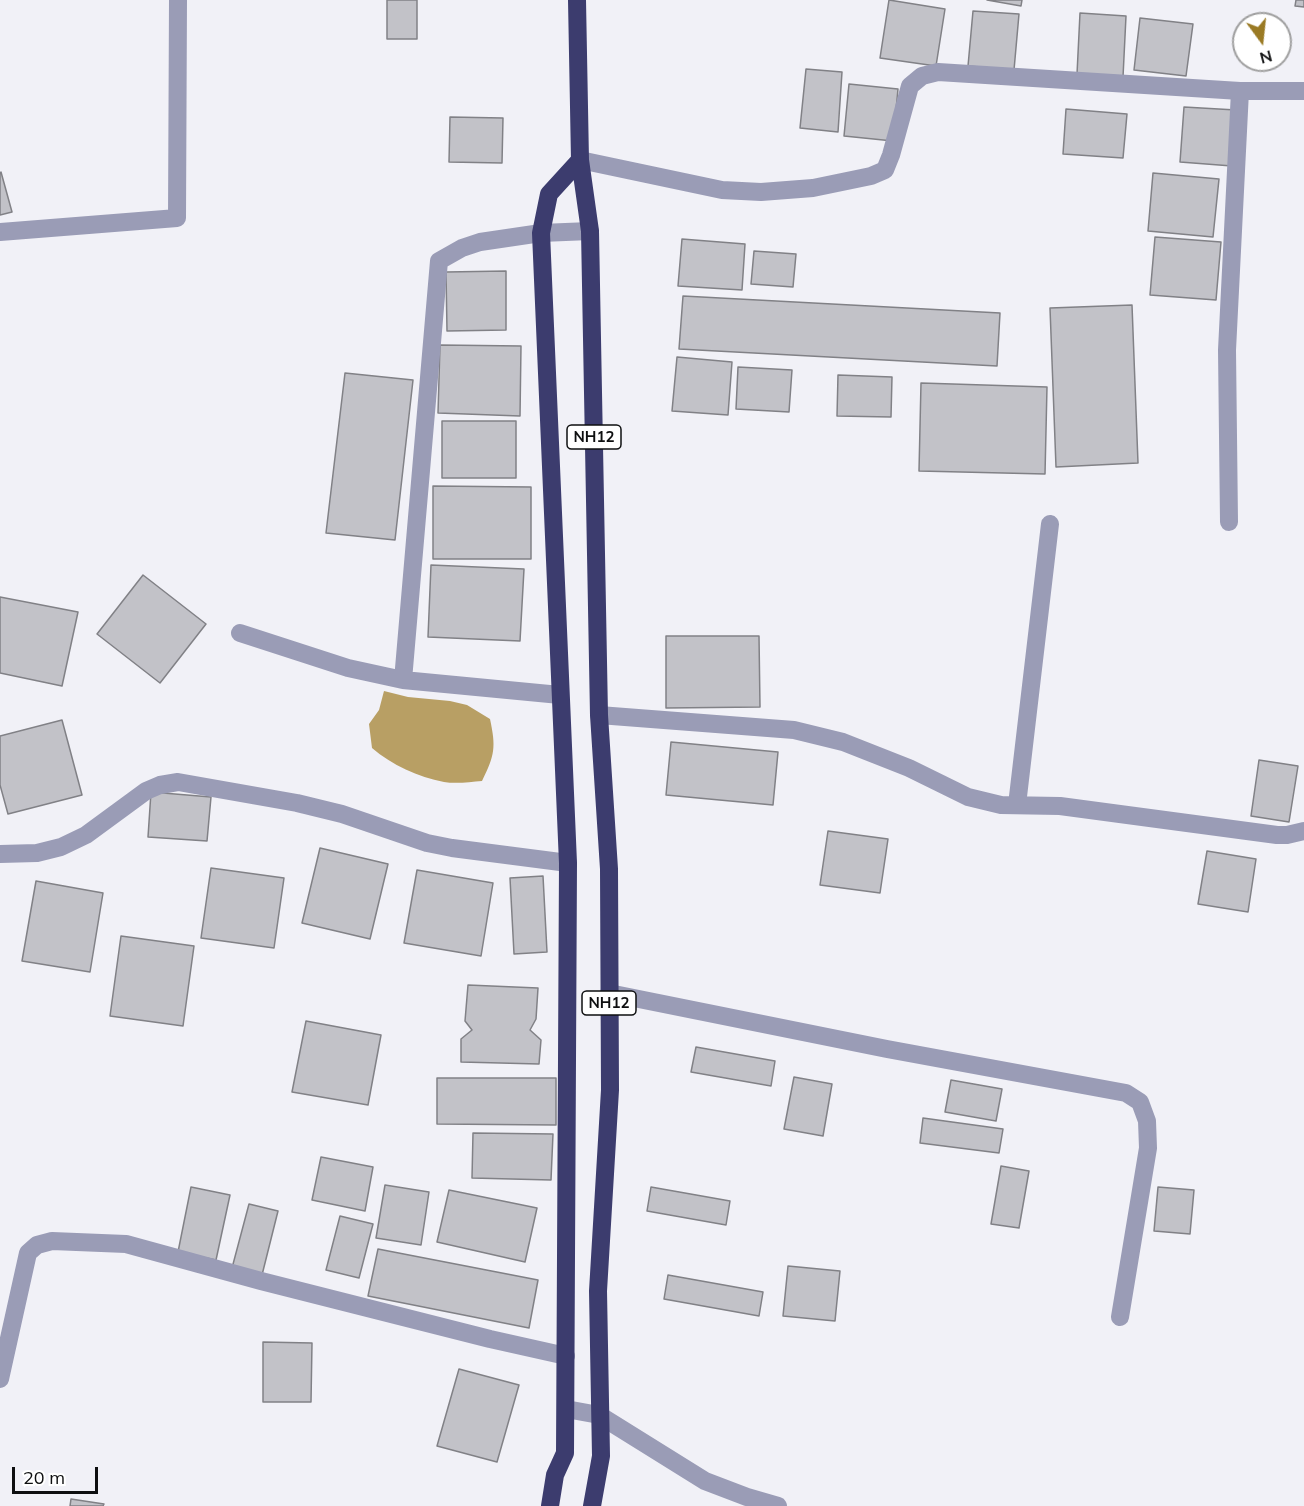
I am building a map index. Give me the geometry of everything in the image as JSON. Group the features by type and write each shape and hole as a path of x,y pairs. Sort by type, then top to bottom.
{"highway":[{"name":"NH12","path":"577,0 580,160 590,231 599,715 609,869 610,1090 598,1291 599,1415"},
{"path":"550,1506 555,1474 565,1453 568,863 541,233 549,194 580,160"},
{"path":"592,1506 601,1456 599,1415"}],"street":[{"path":"0,232 177,218 178,0"},
{"path":"580,160 722,190 761,192 813,188 871,176 885,170 910,86 922,76 938,72 1240,91 1304,92"},
{"path":"1229,522 1227,350 1240,91"},
{"path":"403,680 439,261 462,248 480,242 541,233 590,231"},
{"path":"1017,805 1050,524"},
{"path":"240,633 348,668 403,680 561,695"},
{"path":"599,715 794,730 843,742 909,768 968,796 1001,805 1060,806 1277,835 1304,831"},
{"path":"0,854 37,853 61,847 86,835 146,790 178,782 297,803 342,814 427,843 568,863"},
{"path":"609,993 887,1049 1126,1093 1140,1102 1147,1121 1148,1148 1120,1317"},
{"path":"0,1379 28,1253 38,1245 52,1241 126,1244 261,1281 566,1356"},
{"path":"566,1409 599,1415 705,1481 778,1506"}],"shaded area":[{"path":"384,691 408,697 467,705 490,719 493,751 482,781 449,783 434,780 406,770 372,748 369,724 379,710"}],"building":[{"path":"387,0 417,0 417,39 387,39"},
{"path":"889,0 945,9 936,66 880,58"},
{"path":"987,0 1022,0 1021,6"},
{"path":"1296,0 1304,0 1304,7 1295,6"},
{"path":"973,11 1019,14 1014,70 968,66"},
{"path":"1080,13 1126,16 1123,77 1077,74"},
{"path":"1140,18 1193,24 1186,76 1134,70"},
{"path":"806,69 842,72 838,132 800,128"},
{"path":"849,84 898,89 893,141 844,136"},
{"path":"1184,107 1236,110 1232,166 1180,162"},
{"path":"1066,109 1127,114 1123,158 1063,154"},
{"path":"450,117 503,118 502,163 449,162"},
{"path":"0,173 12,212 0,215"},
{"path":"1153,173 1219,179 1213,237 1148,231"},
{"path":"1155,237 1221,242 1216,300 1150,295"},
{"path":"682,239 745,244 742,290 678,286"},
{"path":"754,251 796,254 793,287 751,284"},
{"path":"506,271 506,330 447,331 446,272"},
{"path":"683,296 1000,313 997,366 679,349"},
{"path":"1132,305 1138,463 1056,467 1050,308"},
{"path":"440,345 521,346 520,416 438,413"},
{"path":"677,357 732,362 728,415 672,411"},
{"path":"738,367 792,370 789,412 736,409"},
{"path":"345,373 413,380 395,540 326,533"},
{"path":"838,375 892,377 891,417 837,416"},
{"path":"921,383 1047,387 1045,474 919,471"},
{"path":"442,421 516,421 516,478 442,478"},
{"path":"433,486 531,487 531,559 433,559"},
{"path":"431,565 524,569 520,641 428,637"},
{"path":"143,575 206,624 160,683 97,634"},
{"path":"0,597 78,612 62,686 0,673"},
{"path":"666,636 759,636 760,707 666,708"},
{"path":"62,720 82,795 8,814 0,785 0,736"},
{"path":"671,742 778,752 773,805 666,795"},
{"path":"1259,760 1298,766 1289,822 1251,816"},
{"path":"151,792 211,797 207,841 148,837"},
{"path":"828,831 888,839 880,893 820,885"},
{"path":"320,848 388,864 370,939 302,923"},
{"path":"1207,851 1256,859 1248,912 1198,904"},
{"path":"211,868 284,878 274,948 201,938"},
{"path":"417,870 493,883 481,956 404,943"},
{"path":"543,876 547,952 514,954 510,878"},
{"path":"36,881 103,893 90,972 22,961"},
{"path":"121,936 194,946 183,1026 110,1016"},
{"path":"468,985 538,988 536,1019 530,1030 541,1040 539,1064 461,1062 461,1039 472,1030 465,1021"},
{"path":"306,1021 381,1035 368,1105 292,1092"},
{"path":"696,1047 775,1061 771,1086 691,1072"},
{"path":"794,1077 832,1084 823,1136 784,1129"},
{"path":"437,1078 556,1078 556,1125 437,1124"},
{"path":"951,1080 1002,1089 996,1121 945,1112"},
{"path":"923,1118 1003,1129 999,1153 920,1143"},
{"path":"473,1133 553,1134 551,1180 472,1178"},
{"path":"321,1157 373,1167 365,1211 312,1200"},
{"path":"1001,1166 1029,1171 1019,1228 991,1224"},
{"path":"385,1185 429,1192 421,1245 376,1238"},
{"path":"191,1187 230,1195 216,1260 178,1252"},
{"path":"651,1187 730,1201 726,1225 647,1211"},
{"path":"1158,1187 1194,1190 1190,1234 1154,1231"},
{"path":"449,1190 537,1208 525,1262 437,1242"},
{"path":"249,1204 278,1211 262,1275 232,1268"},
{"path":"340,1216 373,1224 359,1278 326,1270"},
{"path":"378,1249 538,1280 529,1328 368,1296"},
{"path":"788,1266 840,1271 835,1321 783,1316"},
{"path":"668,1275 763,1292 759,1316 664,1299"},
{"path":"263,1342 312,1343 311,1402 263,1402"},
{"path":"459,1369 519,1385 497,1462 437,1446"},
{"path":"71,1499 104,1504 103,1506 70,1506"}]}
